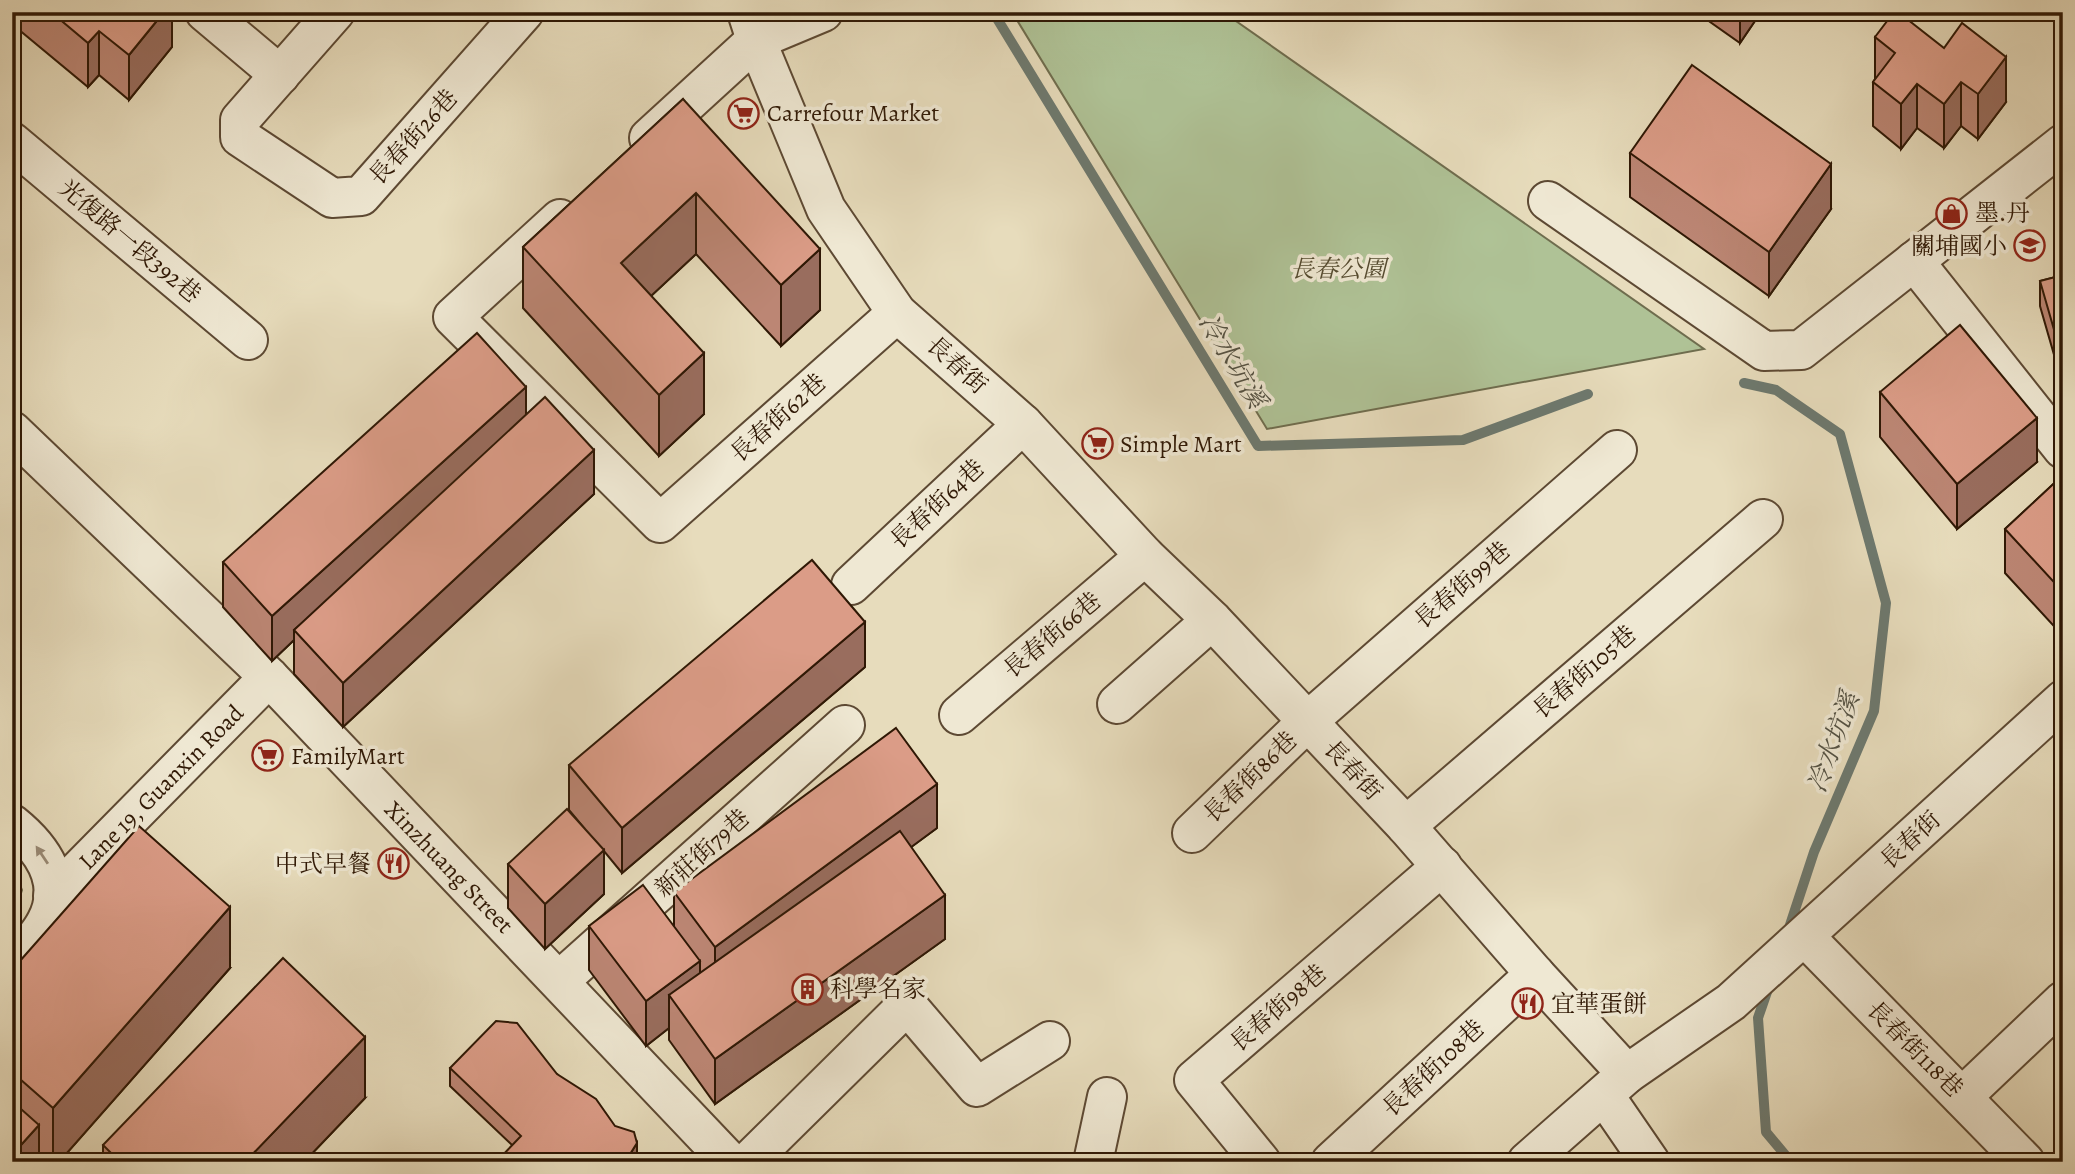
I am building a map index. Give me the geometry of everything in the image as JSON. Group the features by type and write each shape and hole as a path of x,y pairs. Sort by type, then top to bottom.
{"street":[{"path":"205,12 280,75 335,12"},
{"name":"長春街26巷","path":"280,75 240,120 240,138 332,198 361,196 524,12"},
{"path":"625,160 752,26 823,12"},
{"name":"長春街","path":"752,26 826,209 897,313 1023,424 1145,556 1212,620 1406,826 1535,974 1616,1084 1731,1002 2063,700"},
{"name":"光復路一段392巷","path":"12,142 248,340"},
{"path":"1548,201 1764,351 1801,350 2063,144"},
{"name":"長春街62巷","path":"584,197 453,317 660,523 897,313"},
{"path":"1914,261 2063,449"},
{"name":"長春街64巷","path":"851,584 1023,424"},
{"name":"Xinzhuang Street","path":"12,431 269,677 730,1162"},
{"name":"長春街99巷","path":"1308,721 1617,450"},
{"name":"長春街105巷","path":"1406,826 1762,519"},
{"name":"長春街66巷","path":"959,715 1145,556"},
{"path":"1117,704 1212,620"},
{"name":"Lane 19, Guanxin Road","path":"53,896 269,677"},
{"name":"長春街86巷","path":"1192,833 1308,721"},
{"name":"新莊街79巷","path":"559,981 845,725"},
{"name":"Lane 19, Guanxin Road","path":"12,824 31,839 50,867 53,896 47,921 12,965"},
{"name":"長春街98巷","path":"1261,1162 1194,1080 1442,866"},
{"name":"長春街118巷","path":"1805,937 2025,1162"},
{"name":"長春街108巷","path":"1331,1162 1535,974"},
{"path":"1962,1097 2063,1001"},
{"path":"748,1162 907,1005 977,1087 1050,1041"},
{"path":"1527,1162 1616,1084 1650,1162"},
{"path":"1093,1162 1107,1097"}],"green space":[{"name":"長春公園","path":"1012,12 1223,12 1704,349 1267,429"},
{"path":"12,866 22,890 12,921"}],"building":[{"path":"51,12 164,12 129,55 99,31 88,43"},
{"path":"1894,12 1898,12 1944,48 1962,23 2006,57 1978,94 1961,82 1944,104 1917,84 1901,104 1873,82 1895,53 1875,37"},
{"path":"1692,65 1831,164 1769,252 1630,153"},
{"path":"683,99 820,249 781,285 696,193 621,263 704,353 659,395 523,247"},
{"path":"2063,275 2063,349 2057,340 2040,281"},
{"path":"1960,325 2037,418 1957,484 1880,392"},
{"path":"477,333 526,387 272,616 223,562"},
{"path":"545,397 594,450 343,683 294,630"},
{"path":"2063,475 2063,592 2005,529"},
{"path":"812,560 865,622 622,828 569,765"},
{"path":"896,728 937,784 715,947 674,892"},
{"path":"567,809 604,850 545,904 508,864"},
{"path":"139,826 230,907 53,1108 12,1072 12,970"},
{"path":"900,831 945,895 715,1059 669,995"},
{"path":"643,885 700,961 646,1001 589,926"},
{"path":"283,958 365,1037 245,1162 120,1162 103,1145"},
{"path":"496,1021 517,1023 557,1074 596,1099 615,1126 634,1132 637,1143 625,1162 496,1162 521,1136 450,1068"},
{"path":"12,1101 39,1125 12,1155"}],"waterway":[{"name":"冷水坑溪","path":"993,12 1258,446 1463,440 1588,394"},
{"name":"冷水坑溪","path":"1744,383 1776,390 1840,434 1886,603 1874,711 1814,852 1787,934"},
{"name":"冷水坑溪","path":"1769,986 1758,1018 1766,1132 1791,1162"}],"place":[{"name":"Carrefour Market","path":"744,113"},
{"name":"墨.丹","path":"1952,213"},
{"name":"關埔國小","path":"2030,246"},
{"name":"Simple Mart","path":"1097,444"},
{"name":"FamilyMart","path":"268,756"},
{"name":"中式早餐","path":"394,864"},
{"name":"科學名家","path":"807,989"},
{"name":"宜華蛋餅","path":"1528,1004"}]}
